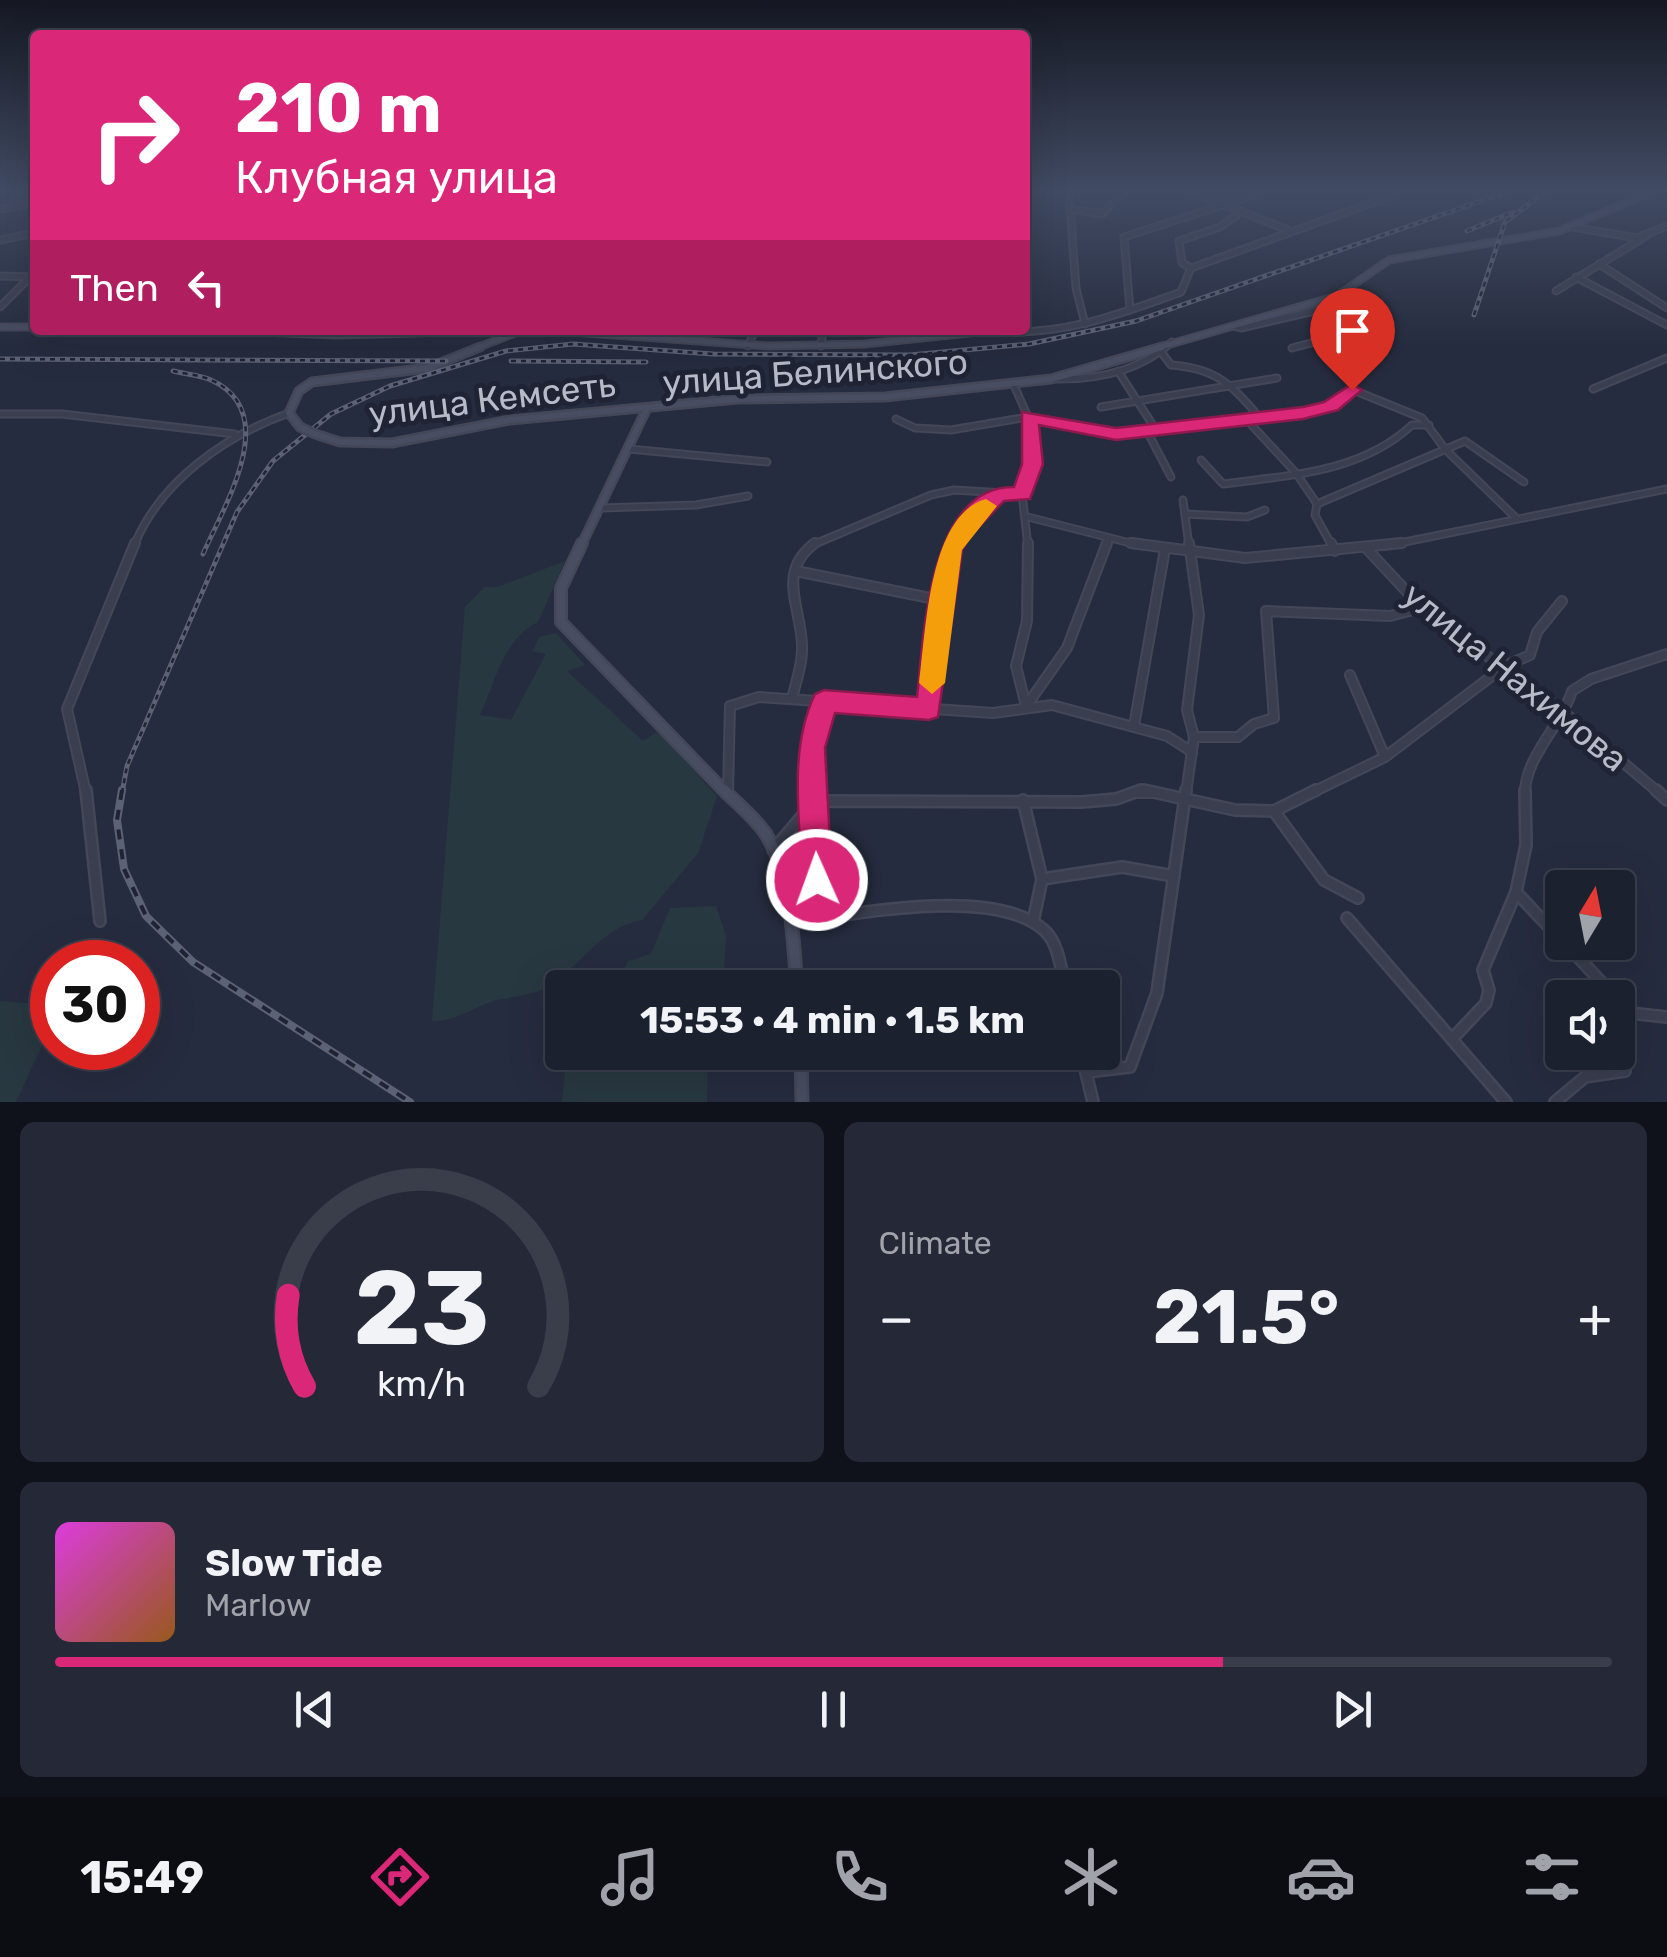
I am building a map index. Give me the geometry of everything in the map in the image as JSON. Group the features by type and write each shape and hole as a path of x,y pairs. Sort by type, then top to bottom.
{"main road":[{"path":"1049,379 1342,292 1390,260 1481,243"},
{"path":"0,327 30,327"},
{"name":"улица Кемсеть","path":"513,335 433,367 317,380 299,392 289,413 300,428 340,442 392,443 510,420 646,408 561,588 560,622 728,792 766,834 773,850"},
{"path":"607,335 748,346 821,346 914,335"},
{"name":"улица Белинского","path":"646,408 787,397 885,397 1049,379"},
{"path":"773,850 790,922 795,970"},
{"path":"801,1070 802,1102"}],"street":[{"path":"1073,243 1076,288 1085,324"},
{"path":"1125,243 1130,310"},
{"path":"1179,243 1182,262 1191,268"},
{"path":"1030,332 1085,324 1180,292 1191,268 1254,243"},
{"path":"1556,292 1633,243"},
{"path":"1598,263 1667,308"},
{"path":"0,276 30,277"},
{"path":"1576,277 1667,325"},
{"path":"0,307 30,280"},
{"path":"1292,348 1386,323 1342,292"},
{"path":"1231,325 1241,328 1353,300"},
{"path":"652,340 656,335"},
{"path":"748,346 753,335"},
{"path":"821,346 822,335"},
{"name":"улица Белинского","path":"1049,379 1118,372 1162,352 1173,341"},
{"path":"1162,352 1160,356 1170,366 1211,367 1260,418"},
{"path":"1593,389 1667,358"},
{"path":"1118,372 1156,430"},
{"path":"1100,407 1277,378"},
{"path":"1013,383 1028,417 1033,464 1022,494 1028,517 1027,620 1016,666 1026,706"},
{"path":"896,419 915,428 950,430 1028,417 1116,434 1331,406 1352,390 1399,405 1430,424 1445,449 1516,518"},
{"name":"улица Кемсеть","path":"0,414 62,414 234,436 289,413"},
{"path":"1246,420 1296,473 1317,504 1315,514 1335,551"},
{"path":"1202,460 1223,484 1296,473 1365,458 1392,444 1412,424 1430,424"},
{"path":"1147,431 1172,477"},
{"path":"100,921 85,781 67,709 138,530 196,464 234,436"},
{"path":"1317,504 1466,441 1524,482"},
{"path":"629,449 768,462"},
{"path":"792,699 802,660 802,637 789,602 799,558 811,545 931,495 954,490 1022,494"},
{"path":"1028,517 1165,549 1246,558 1367,549 1667,490"},
{"path":"929,709 940,600 950,550 961,531 998,494"},
{"path":"600,508 696,505 748,496"},
{"path":"1093,1102 1086,1072 1130,1067 1157,993 1186,801 1194,736 1187,710 1199,615 1183,500"},
{"path":"1185,514 1248,517 1265,510"},
{"path":"1026,706 1042,688 1081,624 1109,538"},
{"path":"1134,726 1165,549"},
{"name":"улица Нахимова","path":"1367,549 1422,608 1504,666 1667,800"},
{"path":"796,571 940,600"},
{"path":"773,850 815,801 1082,802 1142,790 1186,801 1274,811 1386,757 1504,666 1530,656 1537,632 1562,601"},
{"path":"1194,736 1238,737 1254,724 1274,718 1266,611 1390,616 1422,608"},
{"path":"1454,1037 1486,1003 1489,990 1483,970 1516,892 1526,845 1525,776 1565,714 1572,691 1590,678 1667,654"},
{"path":"1350,675 1386,757"},
{"path":"728,792 730,706 759,697 994,713 1052,705 1167,736 1192,752"},
{"path":"818,920 812,748 824,702"},
{"path":"1023,800 1042,878 1032,922"},
{"path":"1274,811 1324,880 1358,898"},
{"path":"1042,878 1122,867 1174,876"},
{"path":"1516,892 1545,923"},
{"path":"790,922 987,908 1032,922 1045,931 1061,970"},
{"path":"1347,918 1454,1037 1504,1101"},
{"path":"1580,960 1600,980"},
{"path":"1635,1013 1667,1017"},
{"path":"1555,1102 1585,1077 1626,1070"}],"shaded area":[{"path":"565,561 538,622 526,629 508,650 480,715 511,720 546,654 533,651 539,637 556,633 585,665 567,671 643,741 658,731 717,796 698,853 642,920 617,929 569,970 545,970 545,988 541,990 432,1021 465,607 485,587 498,587"},
{"path":"716,906 726,936 724,970 624,970 628,961 651,954 670,908"},
{"path":"0,1001 30,1003 31,1070 16,1102 0,1102"},
{"path":"565,1070 708,1070 707,1102 562,1102"}],"railway":[{"path":"122,793 127,766 237,512 273,461 331,414 390,386 506,351 573,344 713,354 910,355 1029,344 1136,321 1359,243"},
{"path":"1474,315 1498,243"},
{"path":"0,359 446,361"},
{"path":"511,361 646,362"},
{"path":"173,371 211,380 232,395 243,414 246,436 242,461 203,554"},
{"path":"122,790 117,820 124,869 146,916 193,962 410,1102"}],"slow traffic":[{"path":"932,683 940,600 950,550 961,531 986,506"}],"route":[{"path":"817,880 812,748 824,702 929,709 940,600 950,550 961,531 998,494 1022,494 1033,464 1028,417 1116,434 1303,413 1331,406 1352,390"}]}
